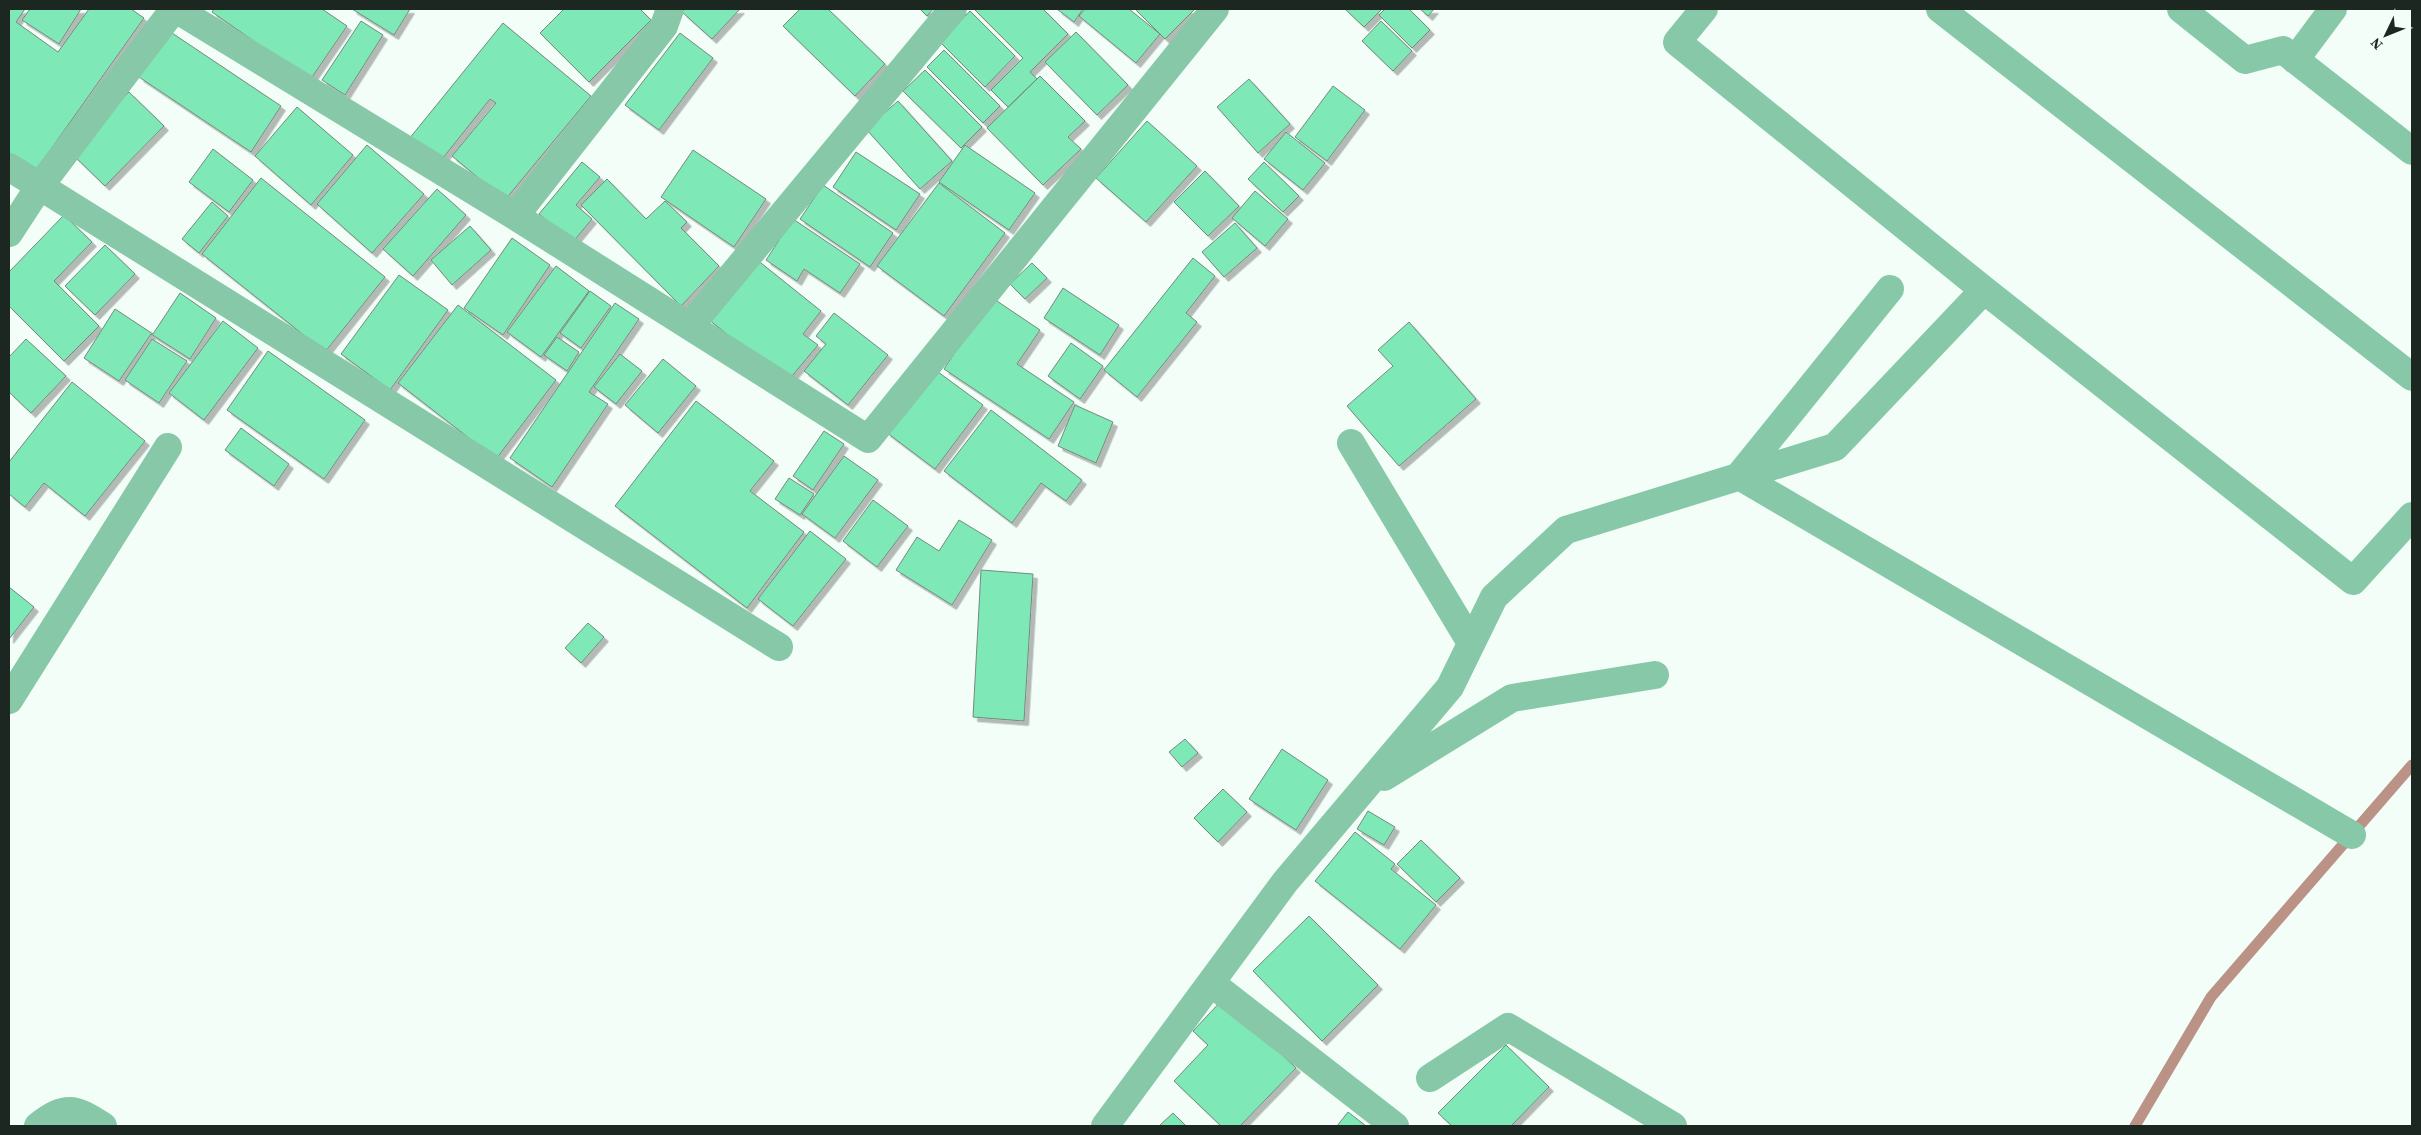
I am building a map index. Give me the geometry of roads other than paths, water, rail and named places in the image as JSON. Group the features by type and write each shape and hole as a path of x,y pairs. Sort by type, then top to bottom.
{"street":[{"path":"9,232 40,187 175,9 515,216 868,439 1215,9"},
{"path":"515,216 664,26 670,9"},
{"path":"690,326 953,9"},
{"path":"1704,9 1677,42 1984,290 2353,581 2412,516"},
{"path":"1940,9 2412,377"},
{"path":"2180,9 2245,60 2283,50 2412,150"},
{"path":"2295,60 2333,9"},
{"path":"9,167 779,647"},
{"path":"1739,476 1890,290"},
{"path":"1105,1126 1285,882 1450,687 1494,597 1566,530 1835,447 1984,290"},
{"path":"1351,442 1471,643"},
{"path":"9,700 168,447"},
{"path":"1739,476 2352,835"},
{"path":"1364,790 1512,698 1655,676"},
{"path":"1211,983 1395,1126"},
{"path":"1430,1078 1508,1027 1673,1126"},
{"path":"38,1126 55,1113 80,1112 103,1126"}],"waterway":[{"path":"2135,1126 2211,997 2412,765"}]}
